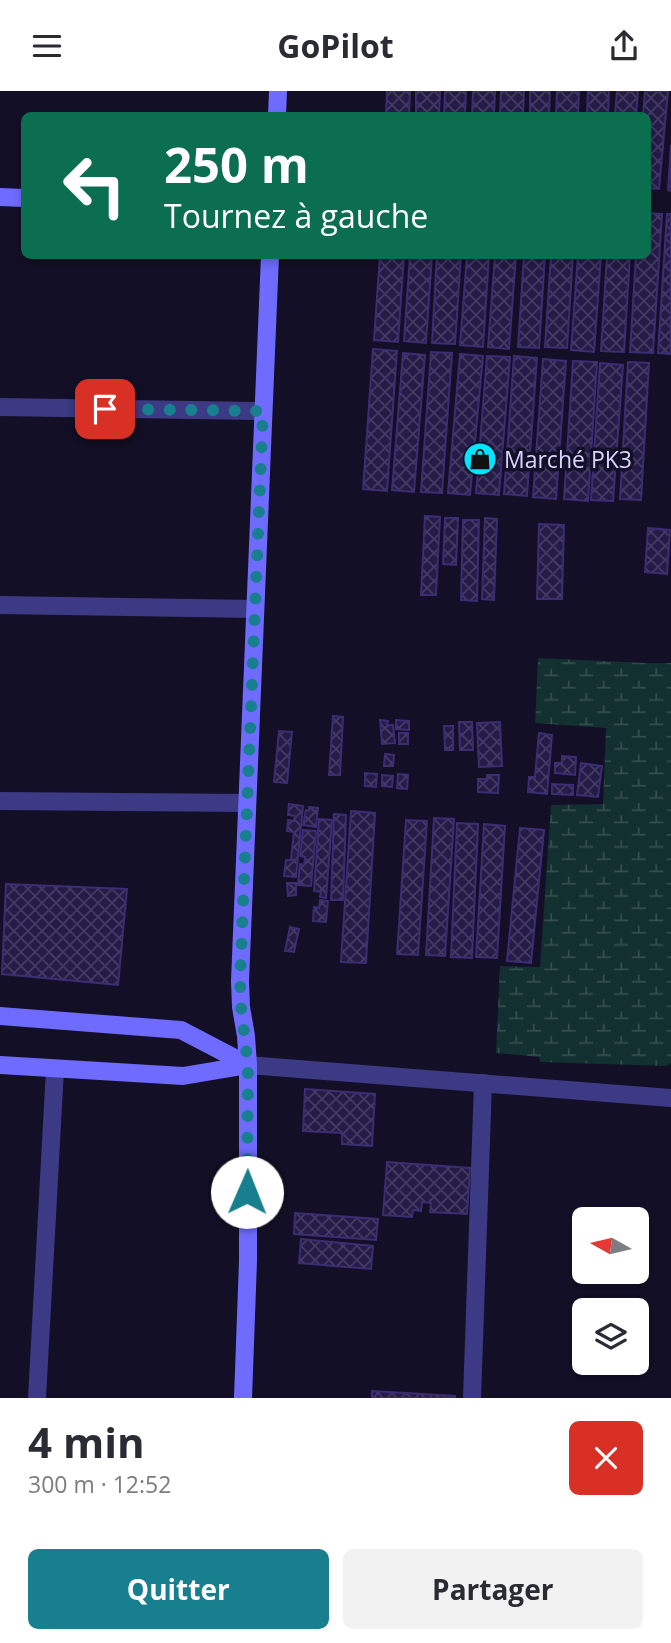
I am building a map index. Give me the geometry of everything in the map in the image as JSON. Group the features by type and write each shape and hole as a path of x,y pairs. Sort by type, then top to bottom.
{"street":[{"path":"276,112 278,91"},
{"path":"0,197 21,198"},
{"path":"243,1398 248,1065 240,981 270,259"},
{"path":"0,407 263,411"},
{"path":"0,605 255,609"},
{"path":"0,801 247,803"},
{"path":"0,1016 181,1030 248,1065"},
{"path":"0,1065 183,1076 248,1065 671,1098"},
{"path":"37,1398 55,1069"},
{"path":"472,1398 483,1083"}],"green space":[{"path":"538,658 671,663 671,1063 666,1066 540,1062 539,1057 496,1053 500,966 540,967 551,805 603,804 606,728 535,723"}],"building":[{"path":"387,91 410,91 409,112 386,112"},
{"path":"416,91 440,91 439,112 416,112"},
{"path":"445,91 466,91 465,112 444,112"},
{"path":"473,91 495,91 494,112 472,112"},
{"path":"501,91 524,91 523,112 500,112"},
{"path":"530,91 550,91 549,112 530,112"},
{"path":"557,91 579,91 578,112 556,112"},
{"path":"588,91 609,91 608,112 587,112"},
{"path":"617,91 638,91 636,112 615,112"},
{"path":"645,91 668,91 659,189 651,188 651,112 643,112"},
{"path":"671,145 671,191 668,190"},
{"path":"651,213 662,214 653,353 630,352 636,259 651,259"},
{"path":"667,214 671,214 671,354 658,353"},
{"path":"380,259 404,259 398,342 374,340"},
{"path":"410,259 432,259 426,343 404,341"},
{"path":"437,259 461,259 455,344 432,343"},
{"path":"467,259 489,259 483,347 460,345"},
{"path":"495,259 516,259 509,349 488,347"},
{"path":"524,259 545,259 539,348 518,347"},
{"path":"551,259 573,259 567,348 545,347"},
{"path":"578,259 601,259 594,352 571,350"},
{"path":"607,259 630,259 624,352 601,351"},
{"path":"373,349 397,351 387,491 363,489"},
{"path":"431,352 452,353 442,493 421,492"},
{"path":"403,353 425,355 414,492 392,490"},
{"path":"460,354 483,356 470,495 448,493"},
{"path":"487,356 510,357 499,495 476,493"},
{"path":"514,356 537,358 527,496 504,494"},
{"path":"543,359 566,361 556,499 533,497"},
{"path":"573,361 597,362 588,501 564,499"},
{"path":"628,362 649,363 641,500 620,499"},
{"path":"600,363 623,365 613,501 591,500"},
{"path":"425,516 440,517 436,595 421,595"},
{"path":"445,518 458,518 456,565 443,564"},
{"path":"485,518 497,519 494,600 482,599"},
{"path":"463,520 479,520 477,601 461,600"},
{"path":"539,524 564,525 562,599 537,599"},
{"path":"648,528 670,530 667,574 645,572"},
{"path":"333,716 343,717 340,775 329,775"},
{"path":"380,720 388,721 387,725 393,725 395,743 382,744"},
{"path":"396,720 409,721 409,730 396,729"},
{"path":"459,722 472,722 473,750 460,750"},
{"path":"500,722 502,766 479,767 477,723"},
{"path":"444,726 453,726 453,750 445,750"},
{"path":"279,731 292,732 287,783 274,782"},
{"path":"399,733 408,733 408,744 399,744"},
{"path":"539,733 552,735 547,794 528,792 529,777 535,777"},
{"path":"385,754 394,755 393,766 384,766"},
{"path":"562,756 576,757 575,775 555,773 555,763 562,763"},
{"path":"581,763 602,766 598,797 577,795"},
{"path":"365,773 377,774 376,787 365,786"},
{"path":"398,774 408,775 407,789 397,788"},
{"path":"382,775 393,776 392,787 382,786"},
{"path":"487,775 499,775 498,793 478,792 478,779 487,779"},
{"path":"552,784 573,785 573,795 552,794"},
{"path":"289,804 303,806 296,877 284,876 286,860 291,860 294,832 287,831 288,820 294,821 295,816 288,815"},
{"path":"309,807 318,808 316,827 303,825"},
{"path":"351,811 375,813 366,963 341,962"},
{"path":"334,814 346,815 343,900 331,900"},
{"path":"434,818 454,819 445,956 426,955"},
{"path":"319,819 332,820 326,898 320,897 321,892 314,891"},
{"path":"406,820 427,821 418,955 397,954"},
{"path":"457,823 478,824 472,958 451,957"},
{"path":"484,824 505,826 497,958 476,957"},
{"path":"520,828 544,830 531,963 507,961"},
{"path":"303,830 316,831 311,886 298,885 300,864 304,865 305,857 300,856"},
{"path":"287,883 296,883 296,895 288,896"},
{"path":"6,884 127,889 118,985 2,974"},
{"path":"320,900 328,901 326,922 313,921 314,907 319,908"},
{"path":"290,927 299,929 294,952 285,951"},
{"path":"305,1089 375,1094 372,1146 342,1144 342,1133 303,1131"},
{"path":"387,1162 470,1168 467,1214 430,1212 431,1203 422,1202 421,1211 413,1210 412,1217 383,1215"},
{"path":"295,1213 378,1219 376,1240 294,1234"},
{"path":"301,1239 373,1246 371,1269 299,1263"},
{"path":"372,1391 455,1396 455,1398 372,1398"}],"place":[{"name":"Marché PK3","path":"480,459"}],"route":[{"path":"105,409 263,411 240,981 248,1065 247,1192"}]}
